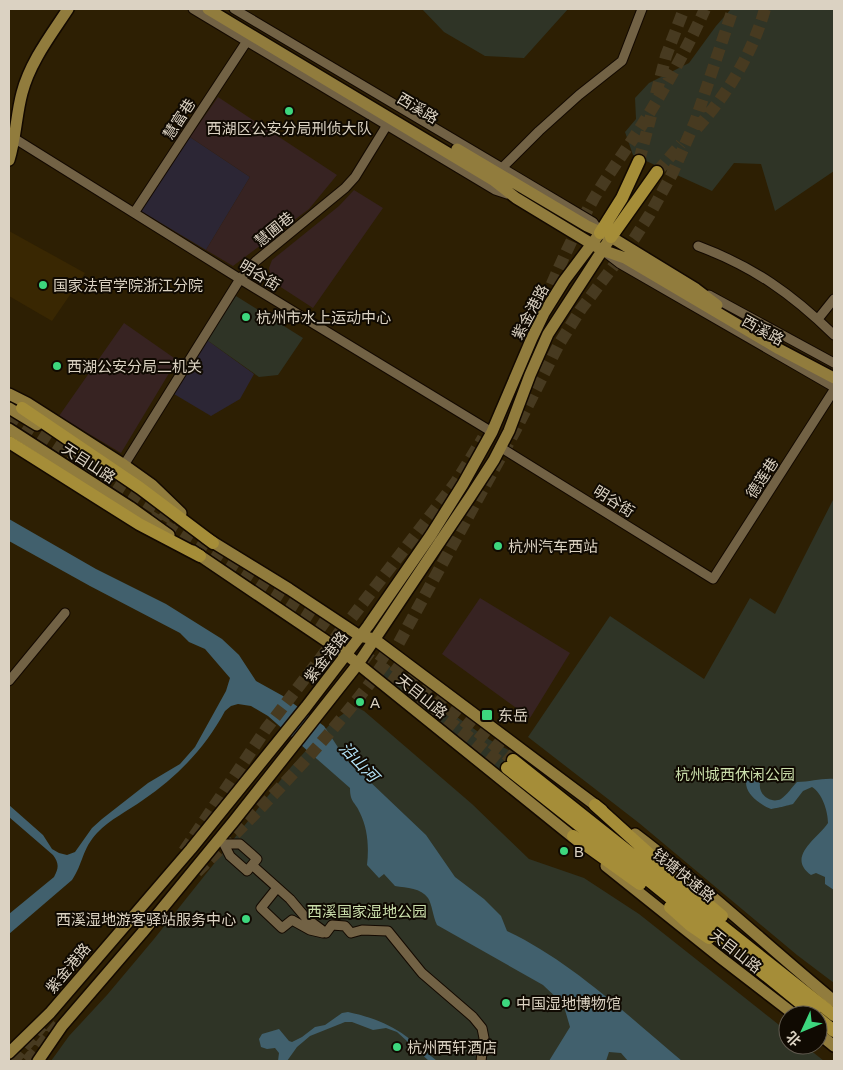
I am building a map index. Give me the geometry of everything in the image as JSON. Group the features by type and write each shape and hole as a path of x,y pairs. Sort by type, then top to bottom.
{"highway":[{"path":"605,235 639,161"},
{"path":"605,235 657,172"},
{"path":"22,408 140,488 213,543"},
{"path":"9,442 140,524 200,556"},
{"name":"钱塘快速路","path":"510,764 642,875 780,979 834,1015"},
{"path":"595,805 749,940 780,979"},
{"path":"573,836 657,896 690,925 780,979"},
{"name":"钱塘快速路","path":"780,979 805,1005"}],"main road":[{"path":"9,160 22,93 30,70 68,9"},
{"name":"西溪路","path":"208,9 485,175 516,198 602,250 625,258 786,353 834,378"},
{"name":"西溪路","path":"222,9 696,289 714,304 771,338 834,371"},
{"name":"紫金港路","path":"9,1055 50,1013 191,849 347,655 431,535 463,484 492,432 544,313 564,281 592,244 605,235"},
{"name":"紫金港路","path":"38,1061 62,1026 216,843 358,664 470,498 500,447 509,431 548,334 602,250 605,235"},
{"name":"天目山路","path":"9,394 27,403 124,464 152,484 213,543"},
{"name":"天目山路","path":"9,408 50,433 213,543 289,589 360,636 374,639 669,860 834,1001"},
{"name":"天目山路","path":"9,429 130,507 347,655 573,836 619,877 782,1005"}],"street":[{"name":"西溪路","path":"193,9 495,190 516,198"},
{"name":"西溪路","path":"234,9 593,222 605,235"},
{"path":"502,168 579,95 622,61 642,9"},
{"name":"慧富巷","path":"134,213 247,41"},
{"name":"慧圃巷","path":"124,464 240,279 256,261 345,188 355,177 387,125"},
{"name":"明谷街","path":"12,137 240,279 492,432"},
{"path":"698,246 729,258 769,281 794,298 834,335"},
{"name":"西溪路","path":"602,250 618,263 834,389"},
{"name":"西溪路","path":"696,289 834,363"},
{"path":"818,319 834,299"},
{"name":"德莲巷","path":"714,579 834,389"},
{"name":"明谷街","path":"500,447 714,579"},
{"path":"9,681 66,613"},
{"path":"252,865 290,899 306,918 326,933"},
{"path":"278,888 261,908 282,928 292,920 310,930 326,933"},
{"path":"326,933 332,925 345,926 351,932 362,930 388,932 422,972 473,1017 482,1028 484,1038 481,1061"}],"shaded area":[{"path":"218,97 337,175 309,209 233,266 206,250 250,177 190,137"},
{"path":"190,137 250,177 206,250 141,211"},
{"path":"354,190 383,208 313,308 276,284 271,277 269,268 272,260 339,206"},
{"name":"国家法官学院浙江分院","path":"9,231 85,273 52,321 9,296"},
{"path":"124,323 177,360 121,453 59,416"},
{"path":"207,340 254,374 240,399 211,416 174,394"},
{"path":"480,598 570,653 530,718 442,654"}],"green space":[{"path":"422,9 568,9 524,58 485,56 444,32"},
{"path":"731,9 834,9 834,171 775,211 761,164 734,163 712,191 633,155 625,132 636,119 635,98 649,83 689,63"},
{"name":"杭州市水上运动中心","path":"236,296 303,338 278,375 259,377 207,340"},
{"name":"杭州城西休闲公园","path":"834,498 834,983 797,955 639,823 528,737 610,616 704,679 750,598 775,614"},
{"path":"383,661 454,715 490,740 516,754 502,773 380,675 377,667"},
{"name":"西溪国家湿地公园","path":"356,707 364,711 472,804 529,859 584,878 639,914 778,1024 778,1055 816,1055 824,1061 51,1061 69,1036 107,995 154,939 291,767 333,721"}],"water":[{"path":"9,519 96,569 166,604 222,639 239,655 256,681 283,696 324,726 345,758 426,835 455,877 484,899 501,916 507,931 531,943 576,973 682,1061 628,1061 621,1053 609,1052 606,1061 549,1061 570,1027 561,1002 543,985 437,925 428,898 422,892 395,886 384,874 379,878 367,865 368,845 366,832 363,819 352,799 350,788 268,716 251,706 238,704 231,706 225,711 209,737 190,760 156,791 102,828 88,845 72,880 9,934 9,914 54,877 58,866 53,855 9,817 9,805 43,835 52,849 67,855 75,852 92,828 102,819 148,783 180,764 195,747 226,691 230,678 205,649 189,642 180,633 9,541"},
{"path":"754,767 766,769 761,779 760,787 763,795 773,800 781,799 797,782 834,779 834,890 825,884 825,877 816,873 811,875 804,868 802,862 802,855 806,848 828,823 826,808 819,793 812,787 803,791 793,804 770,809 755,799 746,786 747,777"},
{"path":"348,1012 386,1024 416,1043 437,1061 429,1061 397,1032 386,1028 373,1030 352,1022 345,1022 310,1036 297,1047 287,1061 278,1061 279,1053 275,1048 267,1049 261,1047 259,1039 262,1034 279,1029 292,1042 315,1027 325,1025 342,1013"}],"tunnel":[{"path":"656,94 666,56 684,9"},
{"path":"538,318 550,287 586,213 659,97 705,9"},
{"path":"197,872 250,819 327,736 351,708 396,648 515,431 559,344 581,309 634,239 672,174 695,122 733,9"},
{"path":"697,128 719,101 738,72 760,26 765,9"},
{"path":"639,161 651,116"},
{"path":"657,172 681,144"},
{"path":"9,415 177,522"},
{"path":"184,851 266,729 456,482 483,438"},
{"path":"150,516 322,625 395,677 507,768"},
{"path":"349,633 395,666 513,760"},
{"path":"27,1061 58,1025"},
{"path":"13,1061 42,1026"}],"place":[{"name":"西湖区公安分局刑侦大队","path":"289,111"},
{"name":"国家法官学院浙江分院","path":"43,285"},
{"name":"杭州市水上运动中心","path":"246,317"},
{"name":"西湖公安分局二机关","path":"57,366"},
{"name":"杭州汽车西站","path":"498,546"},
{"name":"A","path":"360,702"},
{"name":"东岳","path":"487,715"},
{"name":"B","path":"564,851"},
{"name":"西溪湿地游客驿站服务中心","path":"246,919"},
{"name":"中国湿地博物馆","path":"506,1003"},
{"name":"杭州西轩酒店","path":"397,1047"}],"water label":[{"name":"沿山河","path":"359,762"}]}
